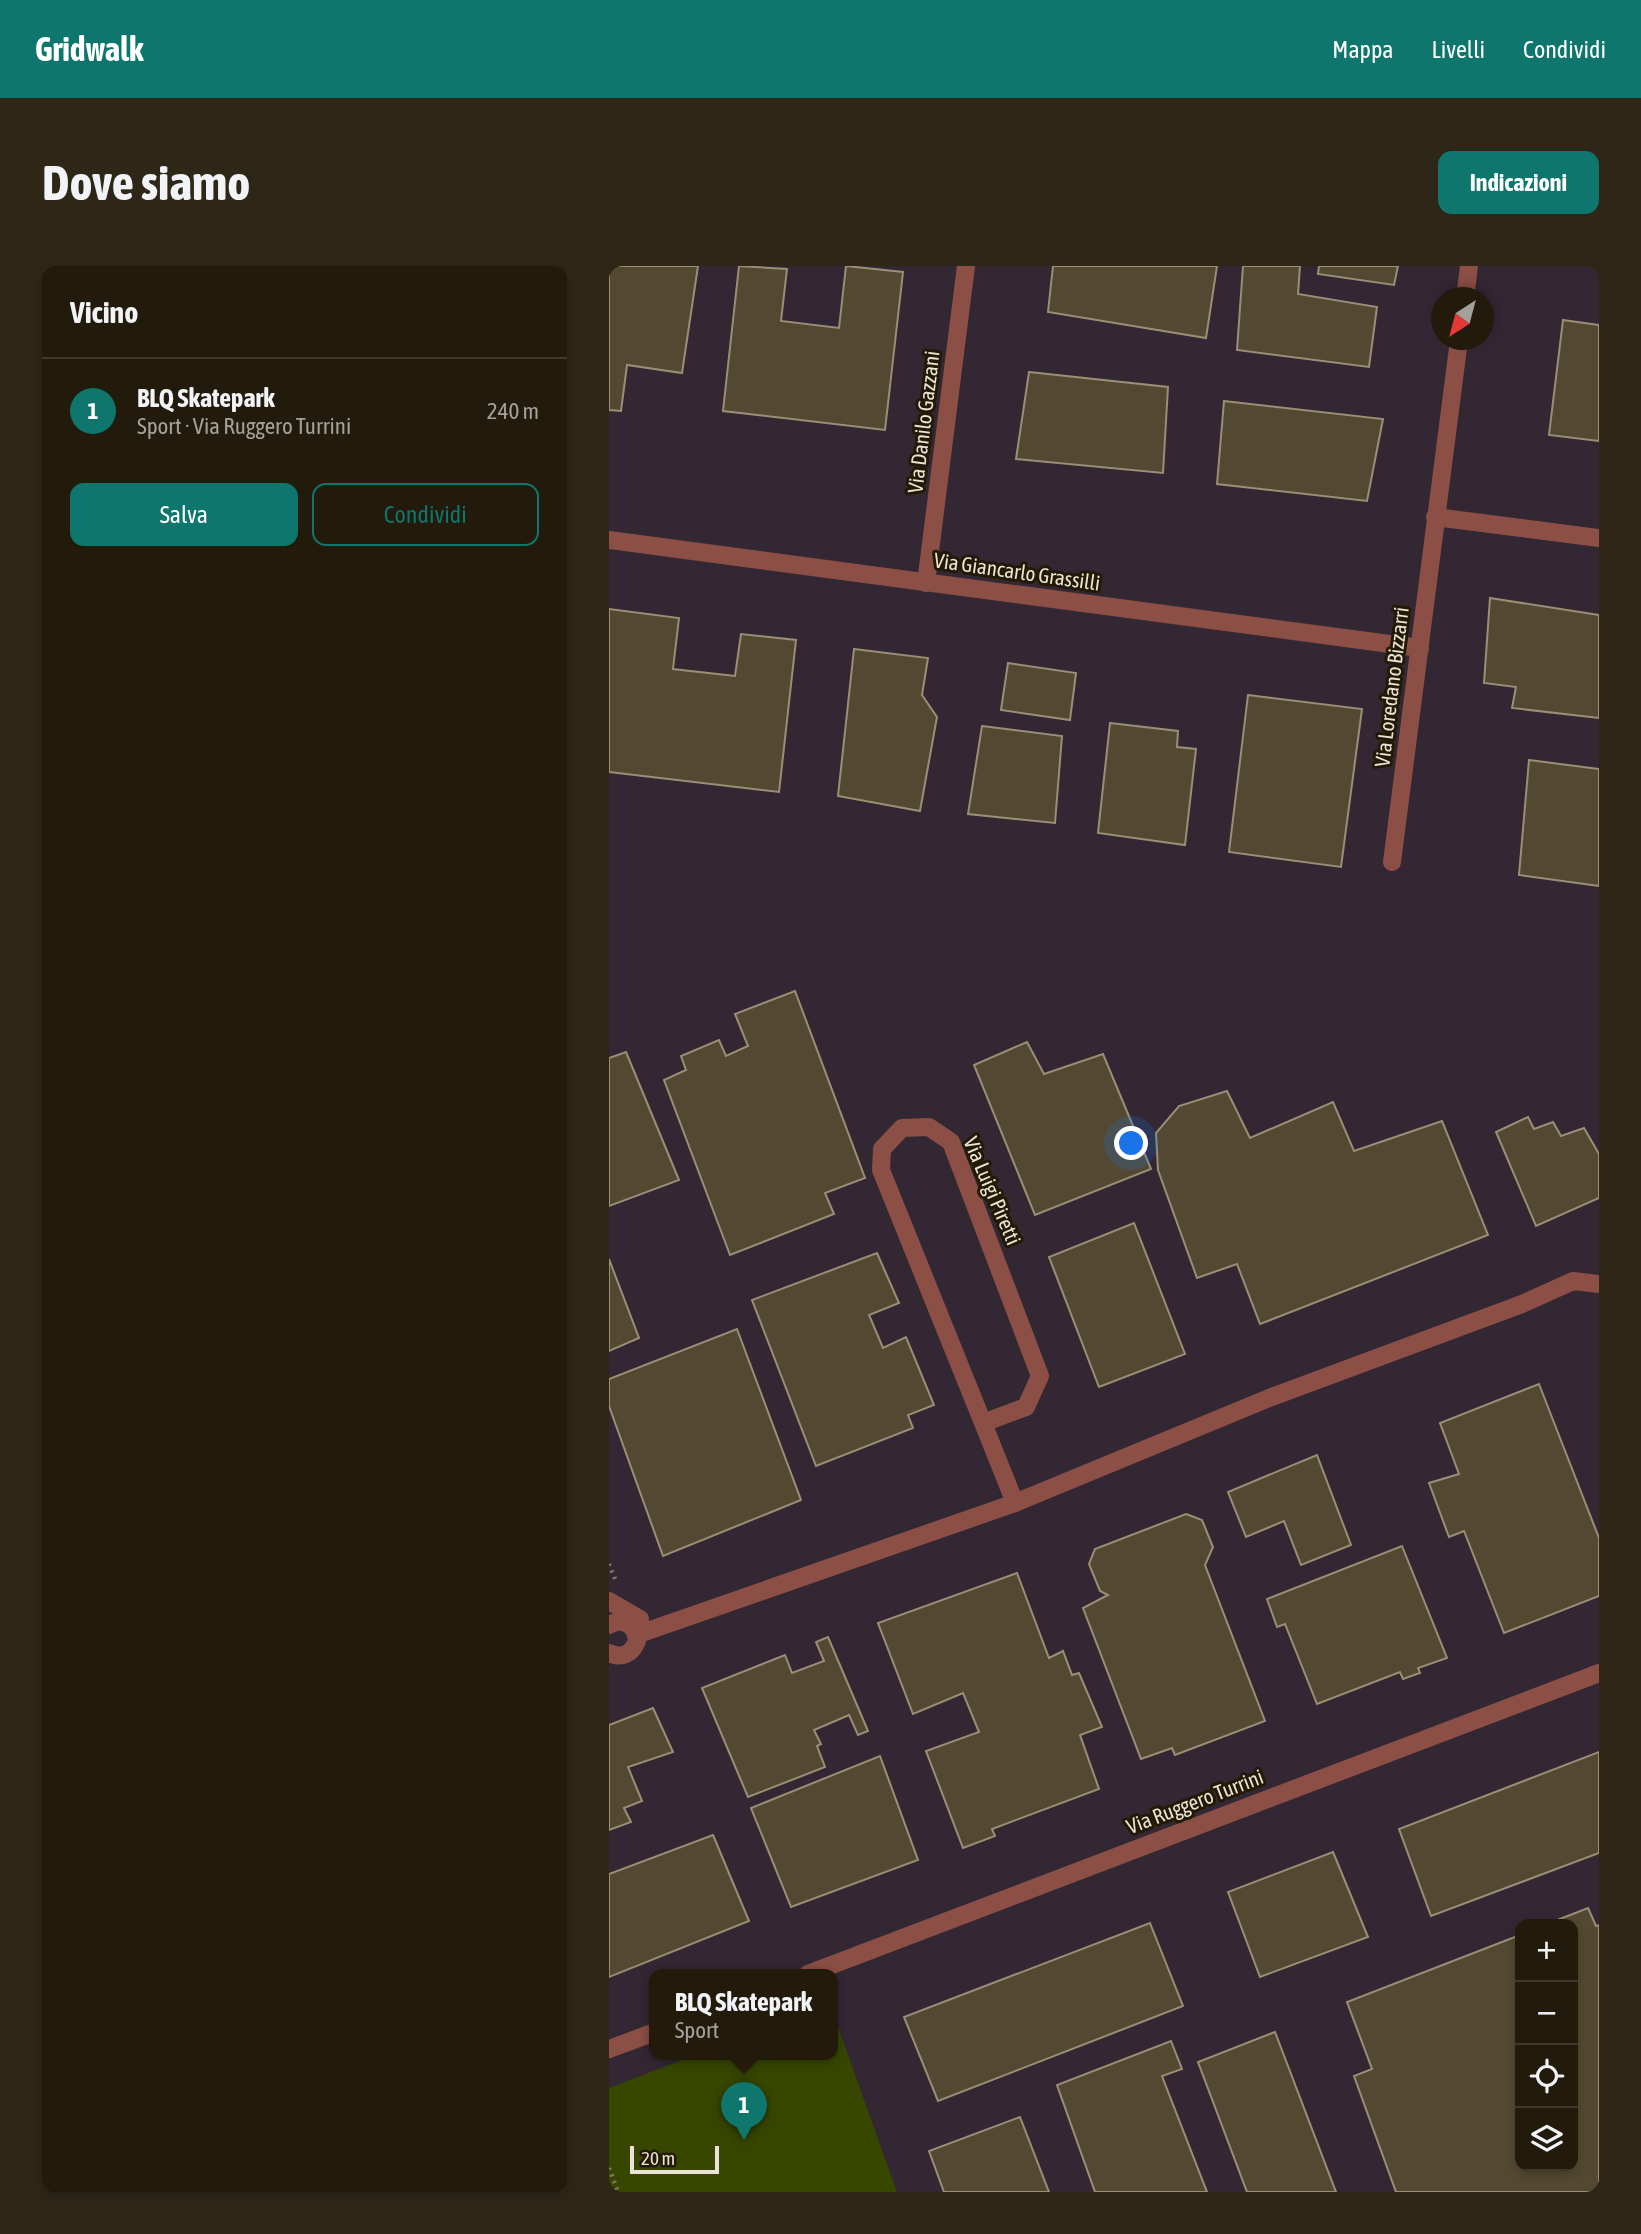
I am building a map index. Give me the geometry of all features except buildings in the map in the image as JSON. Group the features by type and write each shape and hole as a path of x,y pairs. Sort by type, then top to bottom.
{"street":[{"name":"Via Danilo Gazzani","path":"926,583 967,266"},
{"path":"1466,287 1469,266"},
{"name":"Via Loredano Bizzarri","path":"1392,862 1458,350"},
{"path":"1435,517 1599,538"},
{"name":"Via Giancarlo Grassilli","path":"609,540 1420,648"},
{"name":"Via Luigi Piretti","path":"983,1423 1026,1407 1040,1376 951,1142 929,1126 902,1128 881,1149 881,1170 1015,1503"},
{"path":"636,1635 1015,1503 1269,1398 1522,1304 1573,1281 1599,1284"},
{"path":"609,1601 640,1619 664,1626"},
{"path":"609,1653 626,1655 635,1647 636,1635 635,1630 626,1623 610,1620"},
{"name":"Via Ruggero Turrini","path":"821,1969 1599,1673"},
{"path":"609,2049 649,2034"}],"path":[{"path":"609,2168 618,2192"}],"shaded area":[{"path":"609,266 1599,266 1599,2192 609,2192"}],"green space":[{"path":"838,2027 897,2192 609,2192 609,2088 682,2060 838,2060"}],"place":[{"name":"BLQ Skatepark","path":"744,2140"}]}
